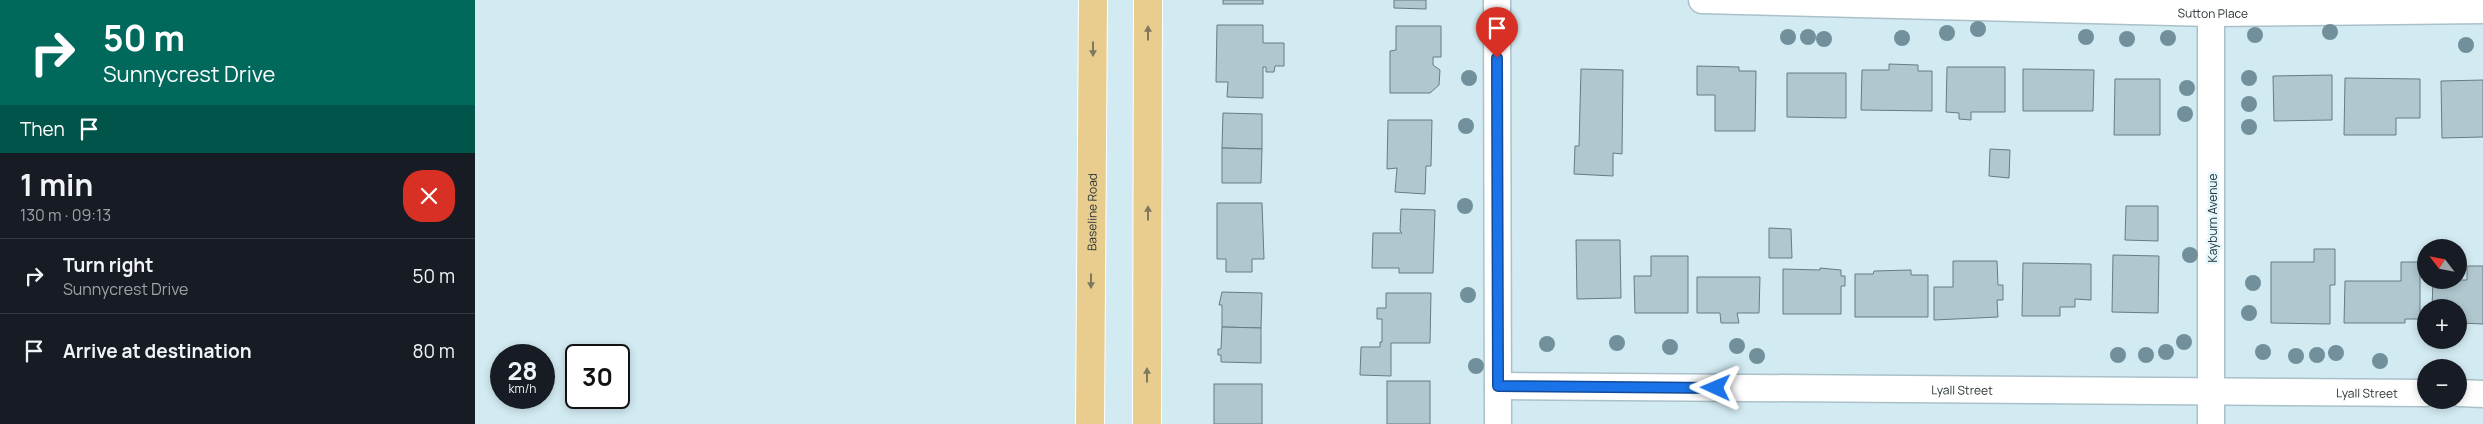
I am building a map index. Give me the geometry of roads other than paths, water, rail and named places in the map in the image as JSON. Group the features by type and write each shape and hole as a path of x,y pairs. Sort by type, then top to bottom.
{"main road":[{"name":"Baseline Road","path":"1090,424 1093,0"},
{"path":"1147,424 1148,0"}],"street":[{"path":"1497,0 1498,424"},
{"name":"Sutton Place","path":"1702,0 2211,12 2357,5 2483,10"},
{"name":"Kayburn Avenue","path":"2211,12 2211,424"},
{"name":"Lyall Street","path":"1498,386 2417,393"},
{"path":"2467,393 2483,394"}]}
